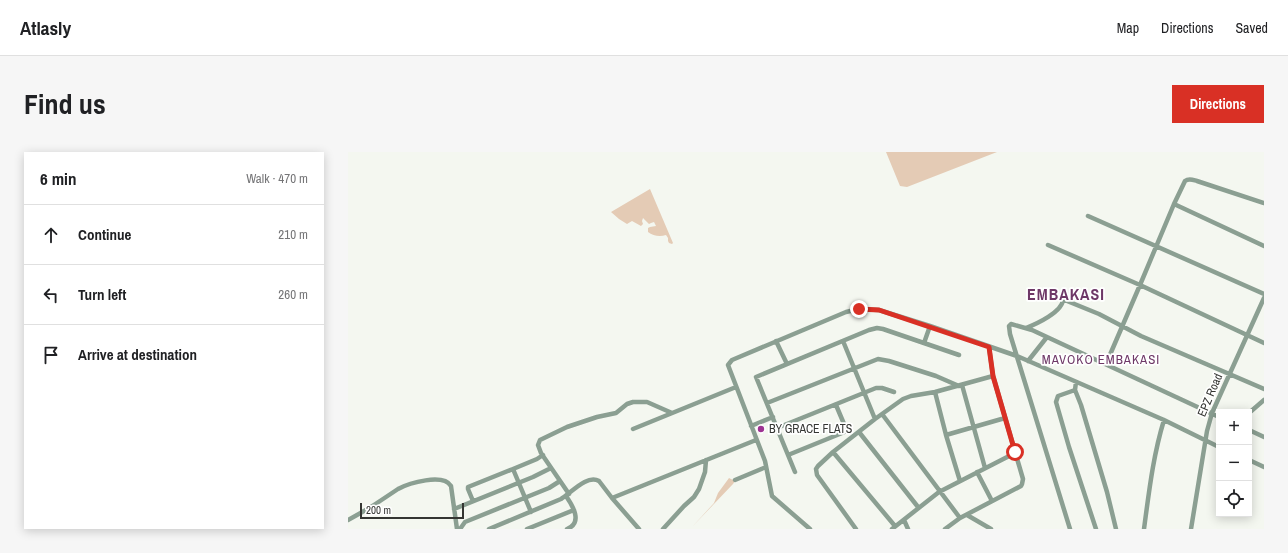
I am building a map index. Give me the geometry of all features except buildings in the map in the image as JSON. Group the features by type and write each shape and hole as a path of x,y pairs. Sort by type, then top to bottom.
{"street":[{"path":"1106,364 1182,184 1187,179 1191,179 1264,203"},
{"path":"1174,204 1264,246"},
{"path":"1088,216 1156,246 1166,252 1264,294"},
{"path":"1048,245 1140,285 1264,343"},
{"path":"1045,292 1099,314 1141,336 1264,389"},
{"name":"EPZ Road","path":"1191,529 1205,440 1212,413 1264,298"},
{"path":"1026,328 1039,322 1058,309 1063,303 1063,299"},
{"path":"810,529 773,498 771,494 766,467 728,365 732,360 776,341 846,312 859,309 879,310 1017,356 1164,420 1217,445"},
{"path":"1070,529 1010,334 1009,326 1011,324 1026,328 1047,337 1216,415"},
{"path":"924,343 930,326"},
{"path":"795,472 756,377 842,341 873,329 880,328 959,355"},
{"path":"1028,361 1047,337"},
{"path":"776,341 787,364"},
{"path":"842,341 875,419"},
{"path":"945,529 960,518 992,502 1022,484 1023,480 993,376 989,347"},
{"path":"767,403 874,359 881,359 961,385"},
{"path":"856,529 816,472 818,466 833,452 903,399 993,376"},
{"path":"1076,382 1075,390 1081,405 1107,492 1116,529"},
{"path":"961,385 985,468"},
{"path":"633,429 736,387"},
{"path":"777,428 879,388 894,392"},
{"path":"1075,390 1058,396 1056,402 1096,529"},
{"path":"935,392 960,481"},
{"path":"1252,410 1264,400"},
{"path":"567,529 575,523 576,518 574,510 560,481 538,445 540,440 567,427 597,417 616,413 627,404 633,402 647,402 672,413"},
{"path":"788,455 847,431 836,405"},
{"path":"882,414 960,518"},
{"path":"751,426 773,417"},
{"path":"946,435 1005,418"},
{"path":"1144,529 1150,481 1164,420"},
{"path":"1252,431 1264,437"},
{"path":"859,432 918,507"},
{"path":"612,498 756,440"},
{"path":"833,452 894,528 918,507 940,492 1015,452"},
{"path":"473,501 468,487 537,459 543,455"},
{"path":"663,529 694,497 699,489 705,472 706,460"},
{"path":"1252,461 1264,467"},
{"path":"735,480 766,467"},
{"path":"454,509 519,483 551,468"},
{"path":"513,469 531,512"},
{"path":"977,472 992,502"},
{"path":"489,529 567,495 583,482 590,479 596,479 639,529"},
{"path":"348,520 399,489 428,480 441,480 449,483 451,486 458,529"},
{"path":"458,529 465,522 549,488 560,481"},
{"path":"527,529 574,510"},
{"path":"967,515 991,529"},
{"path":"904,520 908,529"},
{"path":"501,524 503,529"},
{"path":"952,524 956,529"}],"shaded area":[{"path":"886,152 997,152 907,187 900,186"},
{"path":"650,189 673,243 672,244 669,243 666,235 657,236 648,232 648,228 656,226 654,222 649,224 643,218 643,224 641,226 632,221 627,224 611,212"},
{"path":"729,478 735,481 733,484 692,527 714,503 718,493"}],"place":[{"name":"BY GRACE FLATS","path":"761,429"}],"district":[{"name":"EMBAKASI","path":"1066,294"},
{"name":"MAVOKO EMBAKASI","path":"1101,359"}],"route":[{"path":"859,309 866,308 879,310 989,347 991,368 1015,452"}]}
